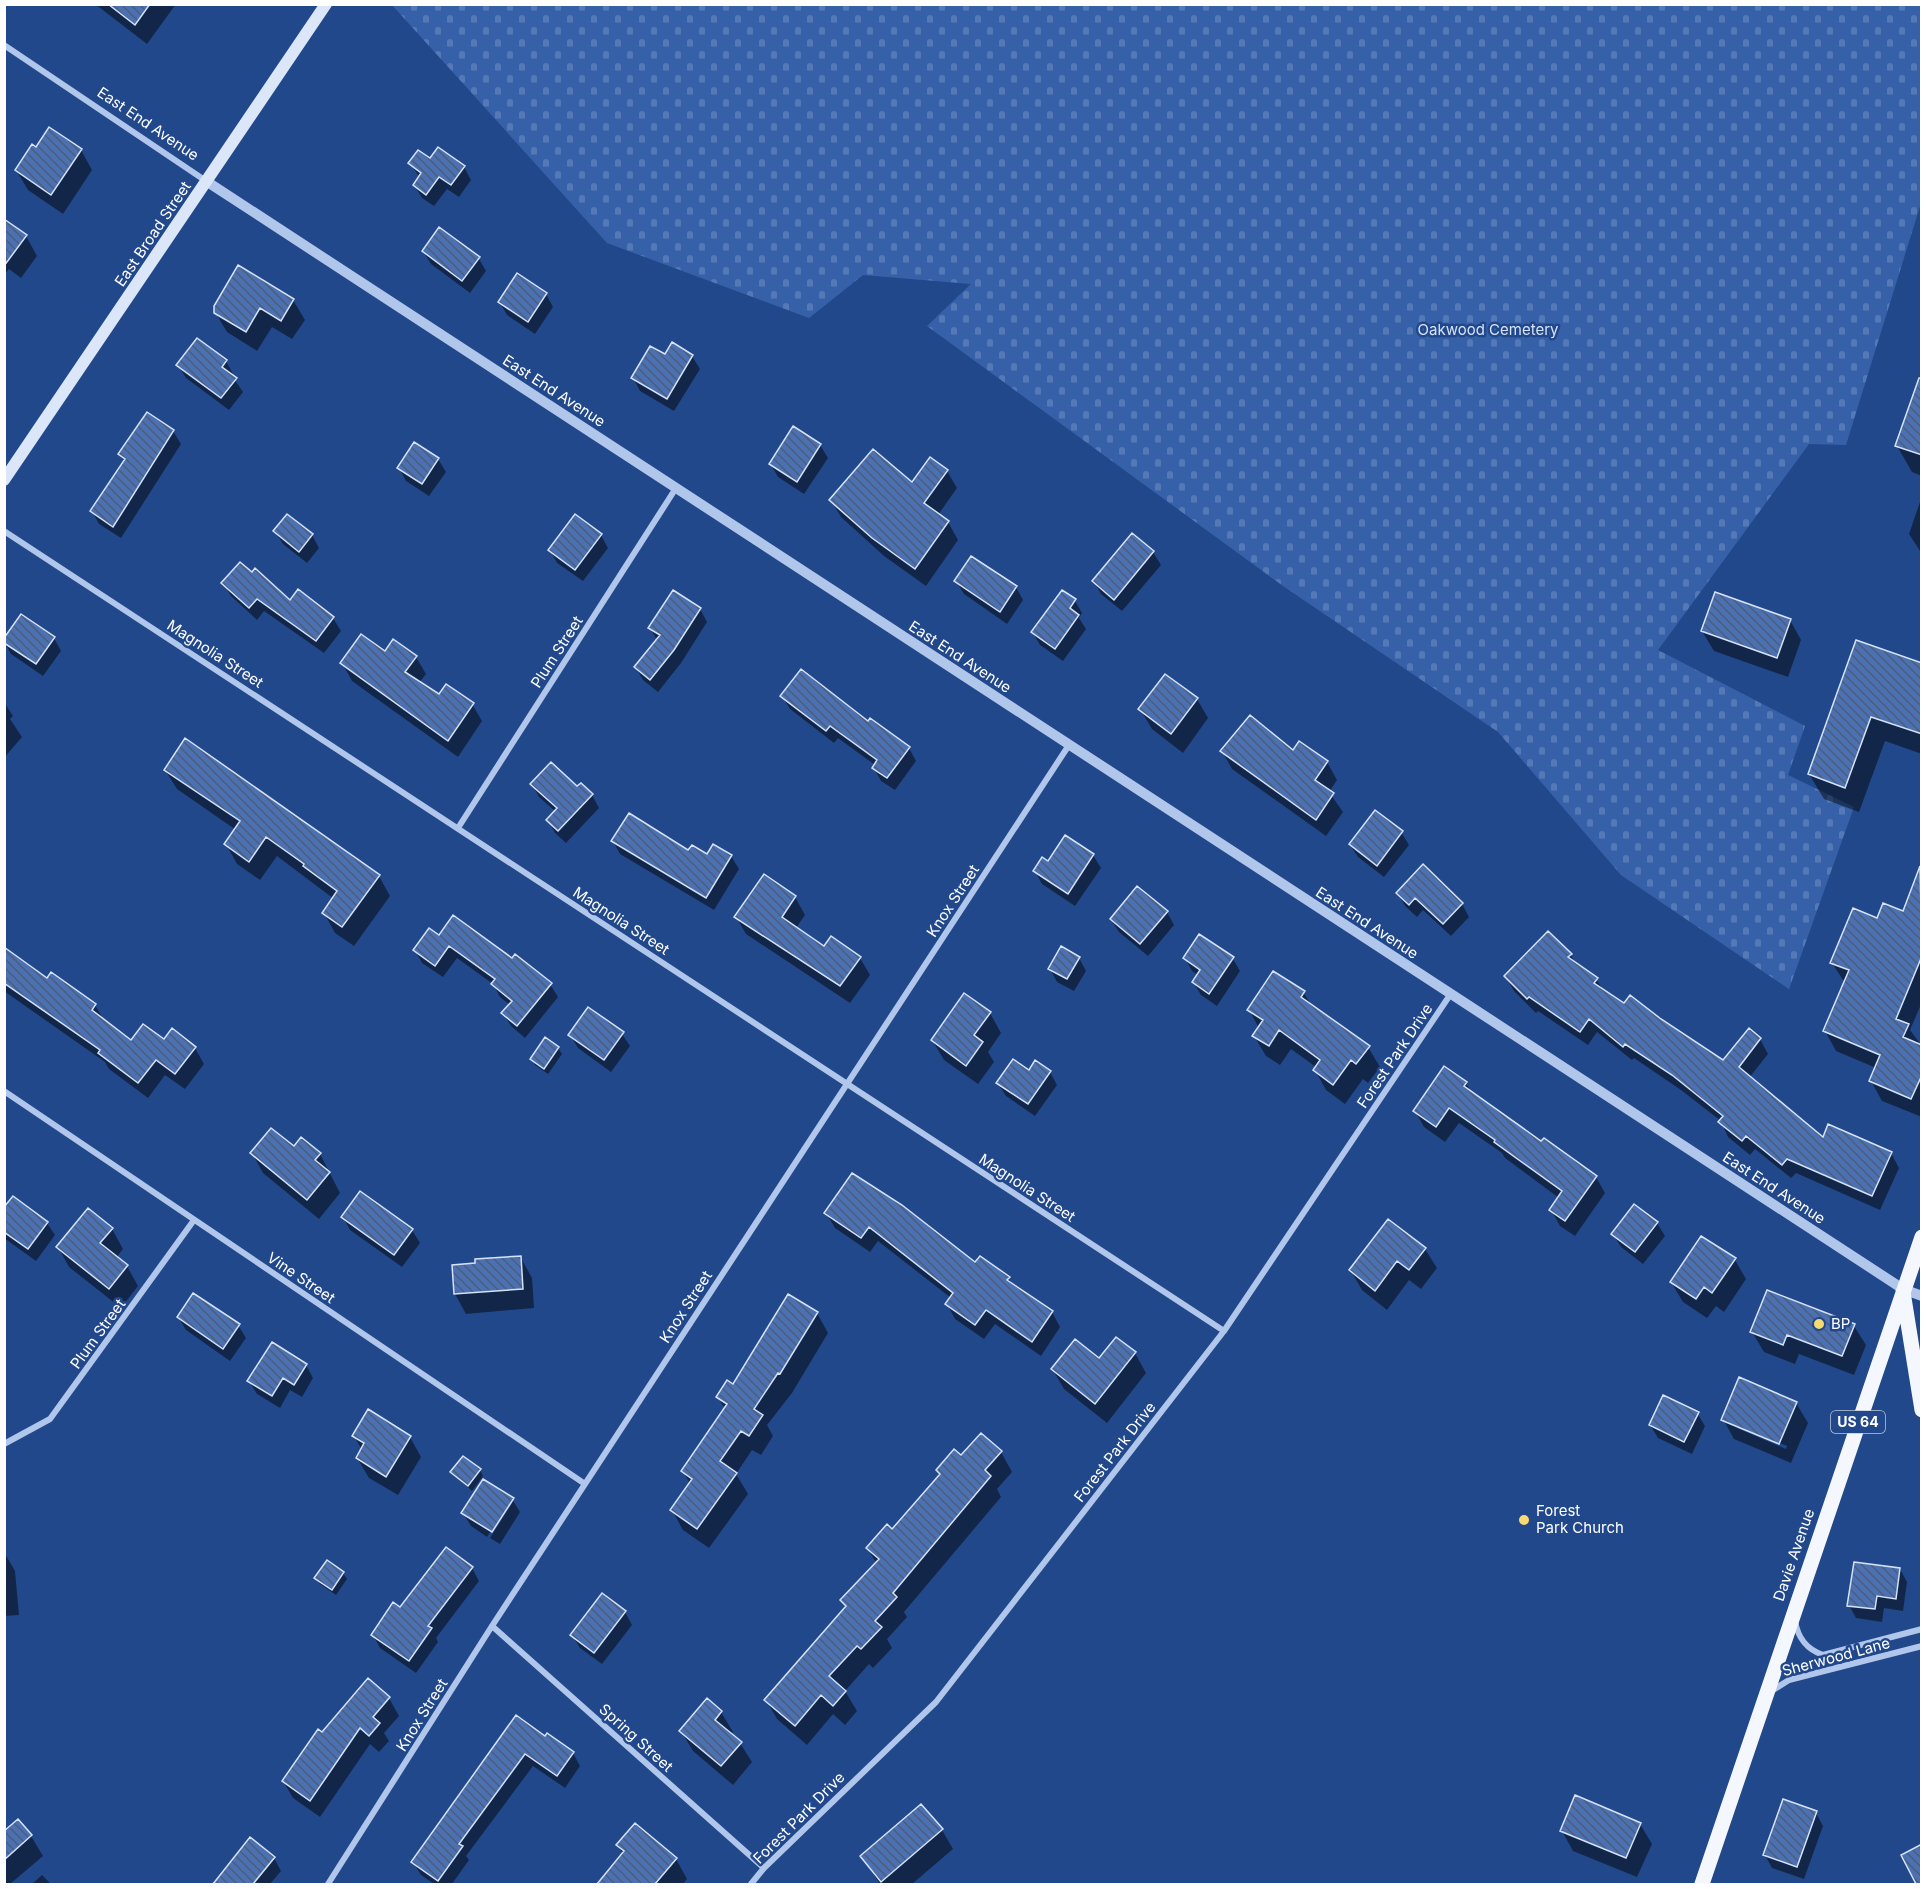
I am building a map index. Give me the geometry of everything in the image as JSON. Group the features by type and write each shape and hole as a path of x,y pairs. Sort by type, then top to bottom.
{"main road":[{"name":"East Broad Street","path":"4,480 326,4"},
{"name":"Davie Avenue","path":"1702,1884 1922,1237"},
{"path":"1903,1289 1922,1410"}],"street":[{"name":"East End Avenue","path":"4,45 206,181 1450,995 1903,1289 1922,1296"},
{"name":"Plum Street","path":"458,828 676,489"},
{"name":"Magnolia Street","path":"4,531 1224,1331"},
{"name":"Knox Street","path":"328,1884 492,1626 1069,745"},
{"name":"Forest Park Drive","path":"751,1884 764,1868 936,1702 1224,1331 1450,995"},
{"name":"Vine Street","path":"4,1091 585,1484"},
{"name":"Plum Street","path":"4,1444 50,1419 194,1220"},
{"name":"Sherwood Lane","path":"1795,1606 1795,1622 1800,1637 1807,1647 1823,1655 1922,1629"},
{"name":"Spring Street","path":"492,1626 764,1868"},
{"name":"Sherwood Lane","path":"1763,1702 1780,1684 1789,1680 1922,1646"}],"green space":[{"name":"Oakwood Cemetery","path":"392,5 1921,5 1921,203 1846,445 1809,444 1658,650 1805,726 1788,775 1854,807 1789,989 1621,875 1498,732 1283,586 927,326 971,284 863,275 809,318 607,243"}],"building":[{"path":"108,4 150,4 135,25"},
{"path":"49,127 82,149 51,195 15,170 32,144 36,147"},
{"path":"438,147 465,166 451,185 439,177 426,195 413,185 421,173 408,163 418,150 430,158"},
{"path":"4,219 27,235 4,266"},
{"path":"439,227 480,257 462,281 422,251"},
{"path":"238,265 294,299 281,321 260,308 246,332 214,313 214,306"},
{"path":"517,273 547,293 528,322 498,302"},
{"path":"197,338 227,360 222,367 237,378 221,398 176,365"},
{"path":"672,342 693,355 667,399 631,378 650,346 665,354"},
{"path":"1919,378 1922,378 1922,455 1895,446"},
{"path":"147,412 174,430 113,527 90,511 125,459 118,454"},
{"path":"793,426 821,444 797,482 769,464"},
{"path":"414,442 439,458 422,484 397,468"},
{"path":"873,449 912,482 930,457 948,470 924,503 949,521 915,569 872,538 829,500"},
{"path":"287,514 313,534 299,552 273,531"},
{"path":"575,514 602,534 575,570 548,550"},
{"path":"1132,533 1154,551 1114,600 1092,581"},
{"path":"971,556 1017,586 1000,612 954,581"},
{"path":"240,562 252,572 255,568 290,600 298,589 334,617 316,641 257,599 249,608 221,583"},
{"path":"673,590 701,608 674,650 650,680 634,667 660,635 648,628"},
{"path":"1062,590 1076,599 1070,608 1079,615 1055,649 1031,632"},
{"path":"1715,592 1791,619 1777,658 1701,631"},
{"path":"21,614 55,637 36,664 4,643 4,638"},
{"path":"361,634 385,651 393,639 417,656 405,672 439,694 446,684 474,703 448,741 340,663"},
{"path":"1856,640 1922,663 1922,734 1871,717 1845,788 1808,774"},
{"path":"801,669 868,721 870,718 910,747 887,778 872,768 877,760 830,726 826,731 780,696"},
{"path":"1165,674 1198,698 1171,734 1138,709"},
{"path":"1250,715 1293,750 1299,741 1328,761 1315,780 1334,793 1316,820 1220,751"},
{"path":"185,738 380,875 342,927 322,913 337,891 266,837 249,862 224,844 240,821 164,770"},
{"path":"551,762 577,786 581,783 593,794 558,831 546,820 557,808 530,784"},
{"path":"1375,810 1403,831 1377,866 1349,844"},
{"path":"629,813 688,850 692,845 707,854 713,844 732,855 706,898 611,841"},
{"path":"1065,835 1094,854 1068,894 1033,871 1042,857 1048,861"},
{"path":"1423,864 1463,903 1443,924 1415,898 1409,905 1396,893"},
{"path":"1920,866 1922,956 1896,1019 1909,1024 1903,1037 1922,1045 1922,1075 1911,1099 1869,1081 1880,1055 1823,1031 1849,970 1830,963 1853,908 1877,918 1883,903 1903,911"},
{"path":"764,874 796,896 782,917 824,946 831,936 861,957 840,986 734,917"},
{"path":"1137,886 1168,911 1140,944 1110,919"},
{"path":"453,915 512,958 515,954 552,983 517,1026 501,1013 512,1001 491,984 495,979 449,946 435,966 413,950 429,928 439,935"},
{"path":"1548,931 1572,954 1568,957 1598,978 1594,983 1624,1003 1630,995 1661,1019 1723,1060 1749,1028 1761,1038 1739,1067 1823,1137 1828,1124 1892,1152 1872,1196 1787,1159 1782,1165 1746,1136 1742,1141 1718,1122 1723,1116 1672,1075 1625,1044 1623,1047 1589,1019 1580,1032 1529,997 1527,999 1504,976"},
{"path":"1199,934 1234,957 1209,994 1192,982 1200,970 1183,958"},
{"path":"1061,946 1080,957 1067,979 1048,969"},
{"path":"4,947 47,978 51,972 96,1004 92,1010 131,1040 143,1024 164,1039 172,1028 196,1047 175,1074 156,1060 138,1083 98,1053 100,1050 4,983"},
{"path":"1273,971 1305,991 1301,997 1370,1046 1356,1064 1351,1060 1333,1085 1313,1070 1320,1060 1279,1030 1269,1046 1252,1036 1263,1020 1247,1010"},
{"path":"964,993 991,1012 974,1035 983,1042 966,1066 931,1040"},
{"path":"588,1007 624,1032 604,1060 568,1035"},
{"path":"545,1037 559,1047 544,1069 530,1059"},
{"path":"1013,1059 1029,1070 1035,1060 1051,1071 1028,1104 996,1083"},
{"path":"1444,1066 1467,1082 1464,1086 1541,1141 1544,1138 1597,1176 1565,1221 1549,1210 1562,1191 1494,1142 1495,1140 1449,1108 1436,1127 1413,1111"},
{"path":"271,1128 294,1146 301,1137 321,1153 315,1160 330,1172 307,1200 250,1153"},
{"path":"852,1173 902,1205 975,1262 980,1256 1010,1277 1007,1280 1053,1311 1032,1342 986,1310 975,1325 945,1304 953,1293 869,1227 861,1238 824,1213"},
{"path":"360,1191 413,1229 394,1255 341,1217"},
{"path":"13,1196 48,1222 28,1249 4,1232 4,1207"},
{"path":"1634,1204 1658,1222 1635,1252 1611,1234"},
{"path":"88,1208 113,1228 100,1243 128,1265 109,1289 56,1247"},
{"path":"1388,1219 1426,1248 1409,1270 1397,1261 1375,1291 1349,1270"},
{"path":"1701,1236 1736,1258 1712,1293 1704,1287 1696,1299 1670,1282"},
{"path":"521,1256 523,1289 454,1294 452,1265 475,1263 475,1259"},
{"path":"1767,1290 1855,1324 1842,1356 1787,1335 1783,1345 1750,1332"},
{"path":"193,1293 240,1324 223,1349 177,1317"},
{"path":"788,1294 818,1312 780,1374 778,1373 754,1409 763,1415 749,1436 741,1431 720,1461 737,1473 697,1529 670,1510 692,1479 681,1471 727,1404 716,1397 727,1380 733,1384"},
{"path":"1116,1337 1136,1352 1095,1404 1051,1369 1075,1339 1099,1358"},
{"path":"272,1342 307,1364 294,1385 283,1378 272,1396 247,1381"},
{"path":"1739,1377 1797,1402 1779,1444 1721,1420"},
{"path":"1663,1395 1699,1412 1684,1442 1649,1425"},
{"path":"368,1409 411,1436 386,1477 356,1458 364,1443 352,1436"},
{"path":"981,1433 1002,1451 985,1470 991,1476 893,1593 897,1597 875,1621 882,1627 861,1649 857,1646 829,1676 846,1691 833,1706 821,1695 795,1726 764,1700 846,1606 840,1600 879,1559 866,1548 887,1524 892,1529 940,1474 936,1470 954,1449 961,1455"},
{"path":"463,1456 481,1469 468,1486 450,1472"},
{"path":"483,1479 514,1498 492,1532 461,1513"},
{"path":"446,1547 473,1567 428,1626 432,1628 409,1661 371,1635 393,1602 400,1607"},
{"path":"327,1560 344,1572 332,1590 314,1578"},
{"path":"1854,1562 1900,1568 1896,1599 1877,1596 1875,1609 1847,1606"},
{"path":"602,1593 626,1611 594,1653 570,1635"},
{"path":"368,1678 390,1697 373,1717 380,1723 369,1736 360,1728 310,1801 282,1781 318,1729 322,1732"},
{"path":"707,1698 722,1711 715,1720 742,1742 721,1766 679,1731"},
{"path":"516,1715 545,1736 547,1733 574,1752 557,1776 525,1754 459,1844 463,1846 438,1881 411,1862"},
{"path":"1575,1795 1641,1823 1626,1858 1560,1831"},
{"path":"1783,1799 1817,1811 1797,1867 1763,1855"},
{"path":"921,1804 943,1829 881,1882 860,1856"},
{"path":"18,1819 32,1835 4,1860 4,1831"},
{"path":"635,1823 677,1858 655,1884 597,1884 624,1851 616,1845"},
{"path":"250,1837 275,1857 253,1884 213,1884"},
{"path":"1922,1844 1922,1884 1916,1884 1901,1855"}],"place":[{"name":"BP","path":"1819,1324"},
{"name":"Forest Park Church","path":"1524,1520"}]}
